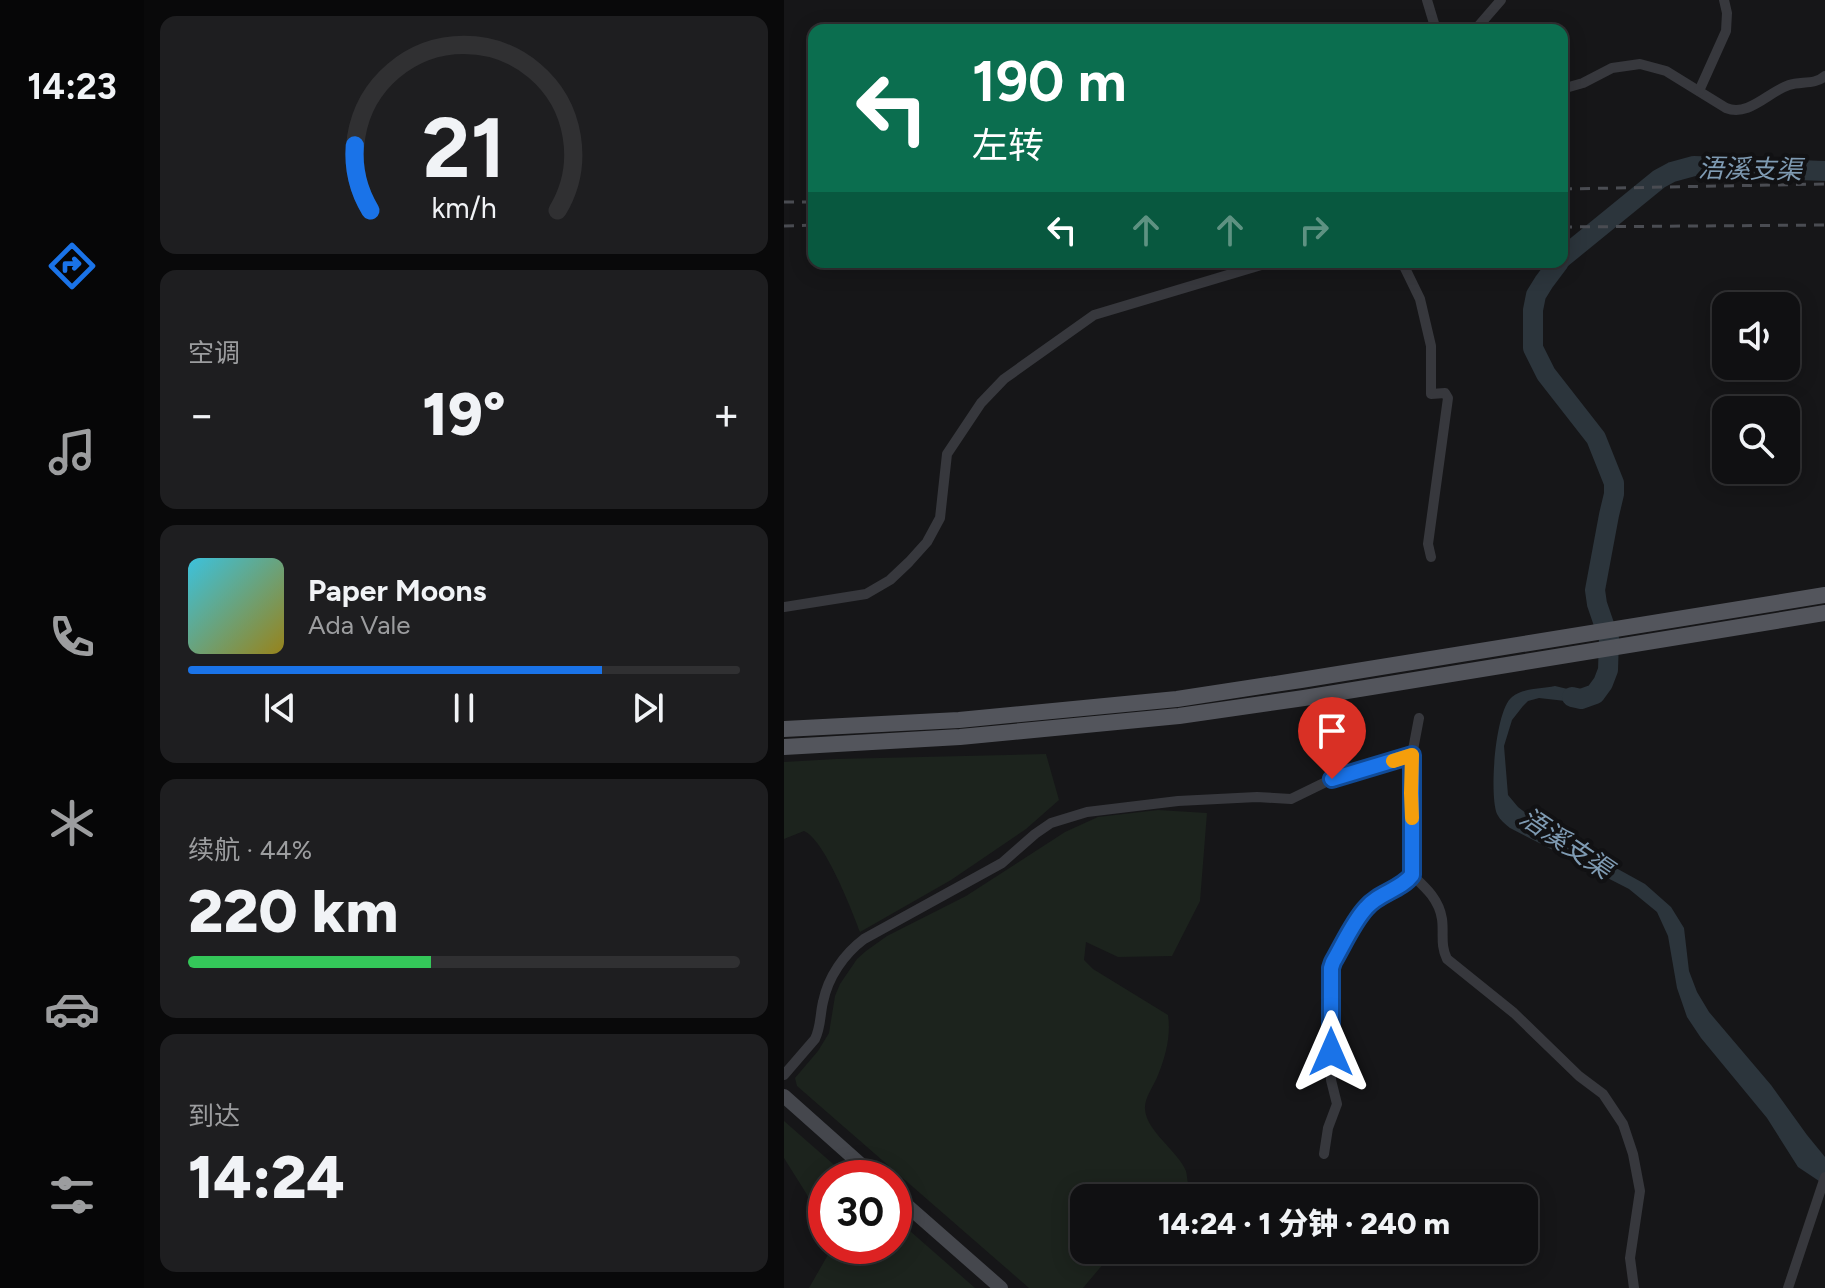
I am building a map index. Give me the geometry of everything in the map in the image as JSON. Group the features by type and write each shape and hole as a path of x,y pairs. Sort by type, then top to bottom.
{"main road":[{"path":"784,747 960,737 1242,707 1642,634 1825,595"},
{"path":"1642,634 1825,613"},
{"path":"784,729 974,718 1177,699 1575,645"},
{"path":"784,1096 856,1160"},
{"path":"912,1210 1001,1288"}],"street":[{"path":"1427,0 1434,24"},
{"path":"1480,24 1501,0"},
{"path":"1699,91 1726,31 1728,22 1724,0"},
{"path":"1568,87 1612,68 1640,64 1666,71 1734,111 1747,108 1791,84 1818,81 1825,76"},
{"path":"784,607 866,594 890,580 909,562 927,542 940,518 946,459 952,444 981,403 1004,379 1094,315 1251,268"},
{"path":"1405,268 1420,299 1431,346 1431,394 1445,393 1448,398 1428,544 1431,557"},
{"path":"1324,1154 1328,1128 1337,1104 1331,1080 1331,968 1366,908 1412,875 1412,755 1419,718"},
{"path":"784,1075 815,1039 829,983 854,947 1002,863 1051,823 1087,812 1178,801 1257,797 1291,799 1332,779 1412,755"},
{"path":"1412,875 1432,894 1439,908 1442,947 1447,959 1514,1013 1579,1076 1603,1094 1623,1124 1640,1191 1630,1258 1634,1288"},
{"path":"1788,1288 1824,1181"}],"shaded area":[{"path":"1046,754 1059,800 1026,829 951,880 860,932 836,876 812,837 804,831 784,839 784,762"},
{"path":"1158,810 1207,813 1200,901 1172,956 1118,957 1086,942 1084,960 1093,969 1168,1015 1165,1053 1145,1109 1156,1133 1182,1163 1188,1183 1070,1184 1070,1264 1103,1264 1083,1288 1029,1288 912,1186 912,1160 882,1160 797,1086 795,1078 829,1033 840,984 866,951 887,936 966,896 1065,832 1098,817"},
{"path":"784,1121 828,1160 808,1160 808,1197 806,1193 784,1158"},
{"path":"912,1233 975,1288 809,1288 823,1264 912,1264"}],"water":[{"path":"1555,686 1580,692 1590,690 1600,697 1583,703 1539,698 1523,706 1512,720 1504,746 1508,795 1518,807 1549,831 1645,884 1671,907 1684,928 1689,971 1697,992 1709,1012 1771,1085 1825,1157 1825,1185 1798,1167 1767,1118 1687,1017 1677,988 1668,936 1657,912 1629,889 1510,828 1497,814 1495,753 1506,705 1521,692"}],"waterway":[{"name":"浯溪支渠","path":"1568,253 1659,179 1672,172 1694,166 1825,171"},
{"name":"浯溪支渠","path":"1554,268 1536,295 1533,348 1546,374 1596,438 1614,483 1595,590 1609,639 1608,670 1595,694 1581,699 1572,697"}],"railway":[{"path":"1568,189 1825,184"},
{"path":"784,202 808,202"},
{"path":"784,226 808,225"},
{"path":"1568,227 1825,225"}],"slow traffic":[{"path":"1393,761 1412,755 1412,818"}],"route":[{"path":"1331,1052 1333,962 1366,908 1412,875 1412,755 1332,779"}]}
